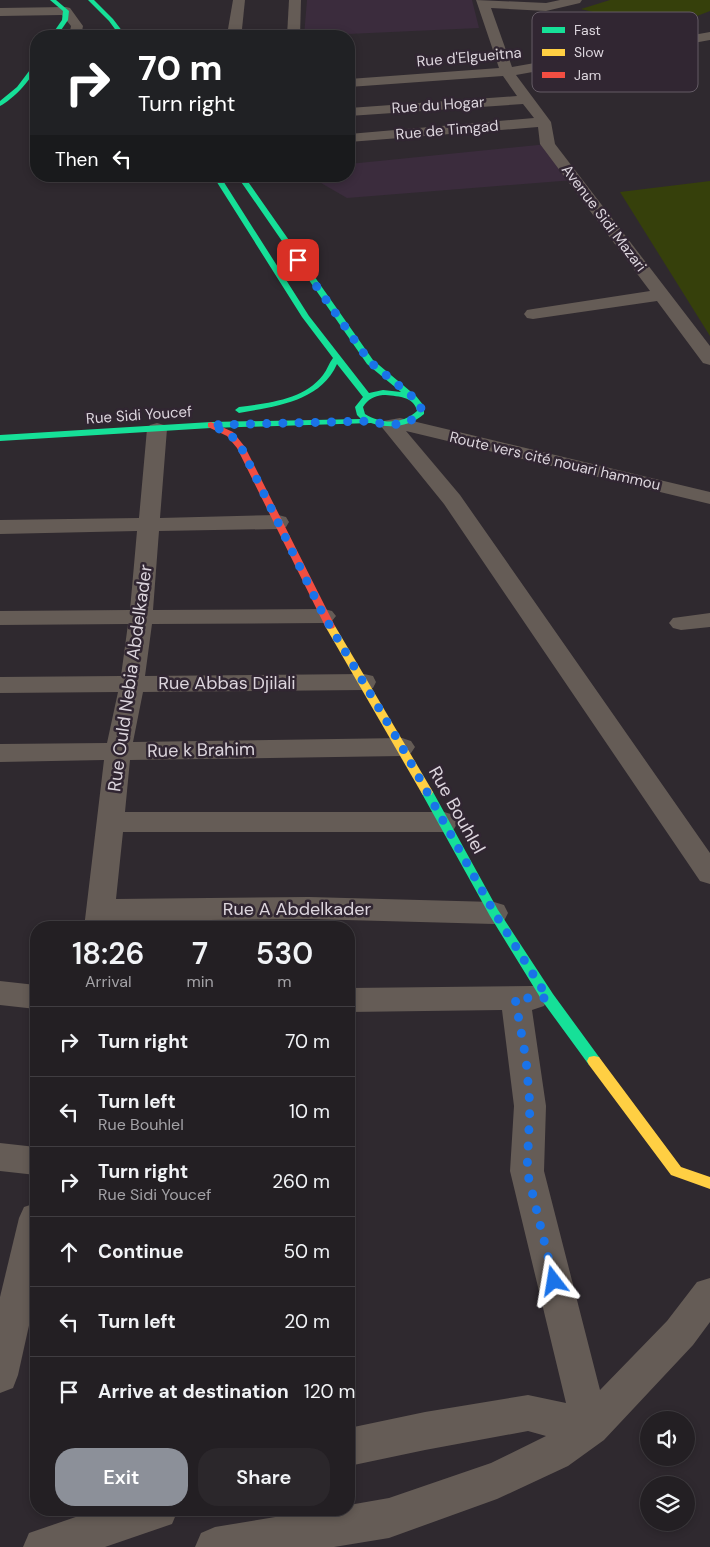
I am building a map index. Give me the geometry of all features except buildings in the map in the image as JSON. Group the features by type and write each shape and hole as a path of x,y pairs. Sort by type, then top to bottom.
{"main road":[{"path":"53,0 66,11 65,20 58,30"},
{"path":"91,0 112,20 119,30"},
{"path":"114,7 132,30"},
{"path":"0,104 19,88 30,72"},
{"path":"220,182 270,264 335,360 364,399"},
{"name":"Route vers cité nouari hammou","path":"244,182 370,362 417,405"},
{"path":"303,407 234,411 294,397 316,387 326,377 335,360"},
{"path":"347,404 385,392 405,394 417,405 409,421 386,423 358,412 358,406 364,399"},
{"name":"Rue Sidi Youcef","path":"0,438 211,425 386,423"},
{"name":"Rue Bouhlel","path":"211,425 230,434 241,447 324,616 402,747 494,912 548,998 676,1172 710,1183"}],"street":[{"path":"235,29 239,0"},
{"path":"294,30 295,0"},
{"path":"482,2 546,7 576,0"},
{"name":"Avenue Sidi Mazari","path":"482,2 507,72 544,122 548,144 710,359"},
{"path":"0,12 66,11 77,26 76,30"},
{"name":"Rue d'Elgueitna","path":"355,83 507,72 532,68"},
{"name":"Rue du Hogar","path":"355,112 528,99"},
{"name":"Rue de Timgad","path":"355,138 544,122"},
{"path":"533,314 662,294"},
{"name":"Route vers cité nouari hammou","path":"417,405 710,481"},
{"path":"386,423 452,500 710,874"},
{"name":"Route vers cité nouari hammou","path":"386,423 710,498"},
{"name":"Rue Ould Nebia Abdelkader","path":"99,918 112,822 118,752 132,683 141,617 157,429"},
{"path":"0,527 278,522"},
{"path":"0,618 324,616"},
{"path":"680,623 710,620"},
{"name":"Rue Abbas Djilali","path":"0,685 364,682"},
{"name":"Rue k Brahim","path":"0,753 402,747"},
{"path":"112,822 444,822"},
{"name":"Rue A Abdelkader","path":"99,918 309,908 494,912"},
{"path":"0,993 30,996"},
{"path":"515,998 526,1059 530,1106 527,1171 591,1427"},
{"path":"355,1000 548,998"},
{"path":"0,1157 30,1160"},
{"path":"0,1375 30,1244"},
{"path":"215,1547 389,1518 497,1480 554,1453 591,1427 680,1333 710,1294"},
{"path":"355,1446 425,1430 528,1413 591,1427"},
{"path":"43,1547 139,1516"}],"shaded area":[{"path":"307,0 472,0 479,28 355,34 355,30 304,30"},
{"path":"548,144 574,180 347,198 319,182 355,182 355,163"}],"green space":[{"path":"610,0 710,0 710,11 698,16 698,12 593,12 581,9"},
{"path":"710,181 710,336 620,192"}],"traffic: fast":[{"path":"53,0 66,11 65,20 58,30"},
{"path":"91,0 118,30"},
{"path":"0,104 19,88 30,72"},
{"path":"220,182 306,317 367,397"},
{"path":"244,182 370,362 413,398"},
{"path":"239,410 286,401 308,392 326,377 335,360"},
{"path":"391,393 413,398 420,406 421,412 408,421 400,423 383,424 367,419 361,415 359,407 369,396 375,394 391,393"},
{"path":"0,438 211,425 370,421"},
{"path":"427,792 494,913 548,998 594,1061"}],"traffic: slow":[{"path":"330,626 427,792"},
{"path":"594,1061 676,1171 710,1183"}],"traffic: jam":[{"path":"211,425 230,434 241,447 330,626"}],"route":[{"path":"298,260 370,362 419,402 421,407 420,413 416,418 400,424 379,424 370,421 211,425 230,434 241,447 324,616 402,747 494,912 548,998 515,998 526,1059 530,1106 527,1171 554,1281"}]}
